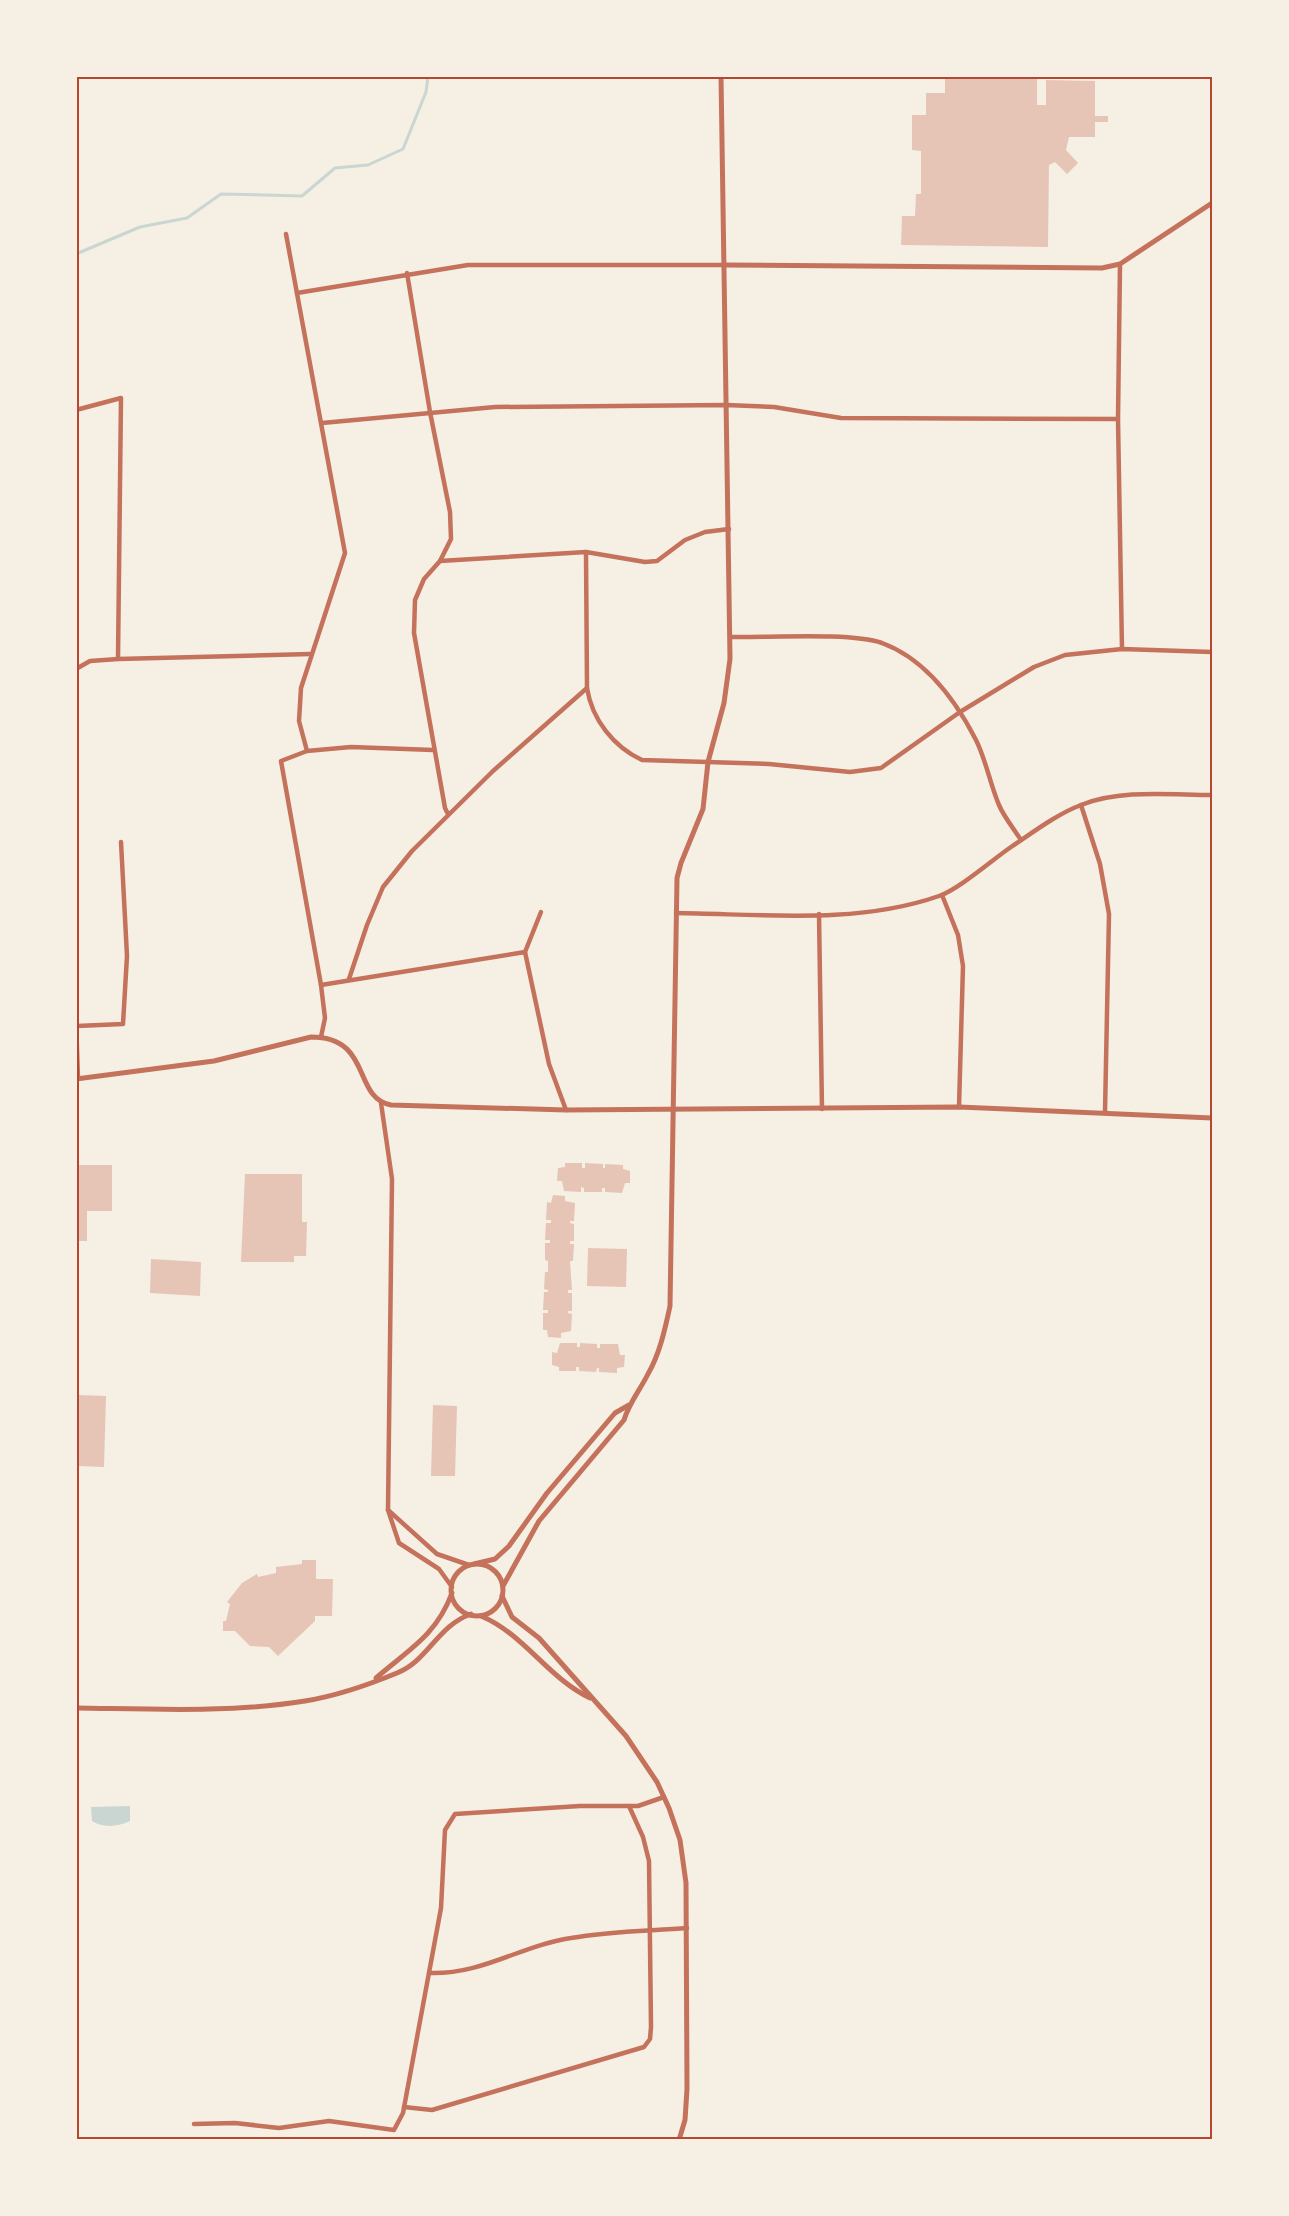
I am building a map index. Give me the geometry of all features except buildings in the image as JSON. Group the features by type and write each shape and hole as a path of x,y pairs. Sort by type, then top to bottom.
{"street":[{"path":"480,1615 496,1607 502,1596 503,1586 539,1521 624,1420 629,1405 653,1363 665,1333 670,1306 677,878 703,809 708,762 728,681 731,637 721,76"},
{"path":"297,293 407,273 468,265 1102,268 1120,264 1212,203"},
{"path":"286,234 345,553 310,654 301,688 299,721 307,751"},
{"path":"1120,264 1118,419 1122,649"},
{"path":"407,273 430,412 450,512 451,539 440,561 424,579 415,600 414,633 433,750 444,808 448,814"},
{"path":"76,410 121,398 118,659"},
{"path":"322,423 495,407 726,405 774,407 841,418 1118,419"},
{"path":"440,561 586,552 645,562 657,561 685,540 705,532 729,529"},
{"path":"586,552 587,688 593,714 624,751 642,760 769,764 850,772 881,768 960,712 1034,667 1065,655 1122,649 1212,652"},
{"path":"731,637 836,638 882,643 910,658 939,684 960,712 977,742 1000,807 1021,840"},
{"path":"76,669 90,661 118,659 310,654"},
{"path":"349,979 367,925 383,887 412,851 448,814 587,688"},
{"path":"321,1037 325,1018 321,985 281,761 307,751 351,747 433,750"},
{"path":"676,913 860,913 907,905 942,895 1021,840 1081,805 1121,797 1212,795"},
{"path":"1081,805 1100,864 1109,914 1104,1112"},
{"path":"77,1026 123,1024 127,956 121,842"},
{"path":"942,895 958,935 963,966 959,1107"},
{"path":"541,912 525,952 549,1064 566,1110"},
{"path":"819,914 822,1109"},
{"path":"321,985 525,952"},
{"path":"76,1020 77,1079 214,1061 311,1037 321,1037 342,1044 350,1051 368,1086 381,1104 392,1179 388,1510 399,1543 439,1569 452,1589 455,1603 471,1614 480,1615 505,1628 573,1690 595,1700"},
{"path":"381,1104 566,1110 959,1107 1212,1118"},
{"path":"372,1681 428,1635 444,1612 460,1570 495,1559 509,1546 547,1493 615,1413 629,1405"},
{"path":"388,1510 437,1554 472,1565 482,1564 496,1572 503,1586"},
{"path":"502,1596 512,1617 539,1638 595,1700 643,1759 664,1797 683,1854 687,1928 687,2089 685,2120 679,2139"},
{"path":"76,1708 158,1709 283,1704 333,1695 400,1672 426,1651 448,1625 471,1614"},
{"path":"194,2124 235,2123 279,2128 329,2121 394,2130 400,2122 404,2107 441,1908 446,1830 455,1814 580,1806 638,1806 664,1797"},
{"path":"404,2107 432,2110 644,2047 650,2039 649,1861 643,1837 629,1806"},
{"path":"429,1973 466,1972 518,1951 571,1938 687,1928"}],"shaded area":[{"path":"130,1806 130,1821 125,1823 106,1826 92,1821 91,1807"}],"waterway":[{"path":"76,254 140,227 187,218 221,194 302,196 335,168 368,165 403,149 426,92 428,76"}]}
